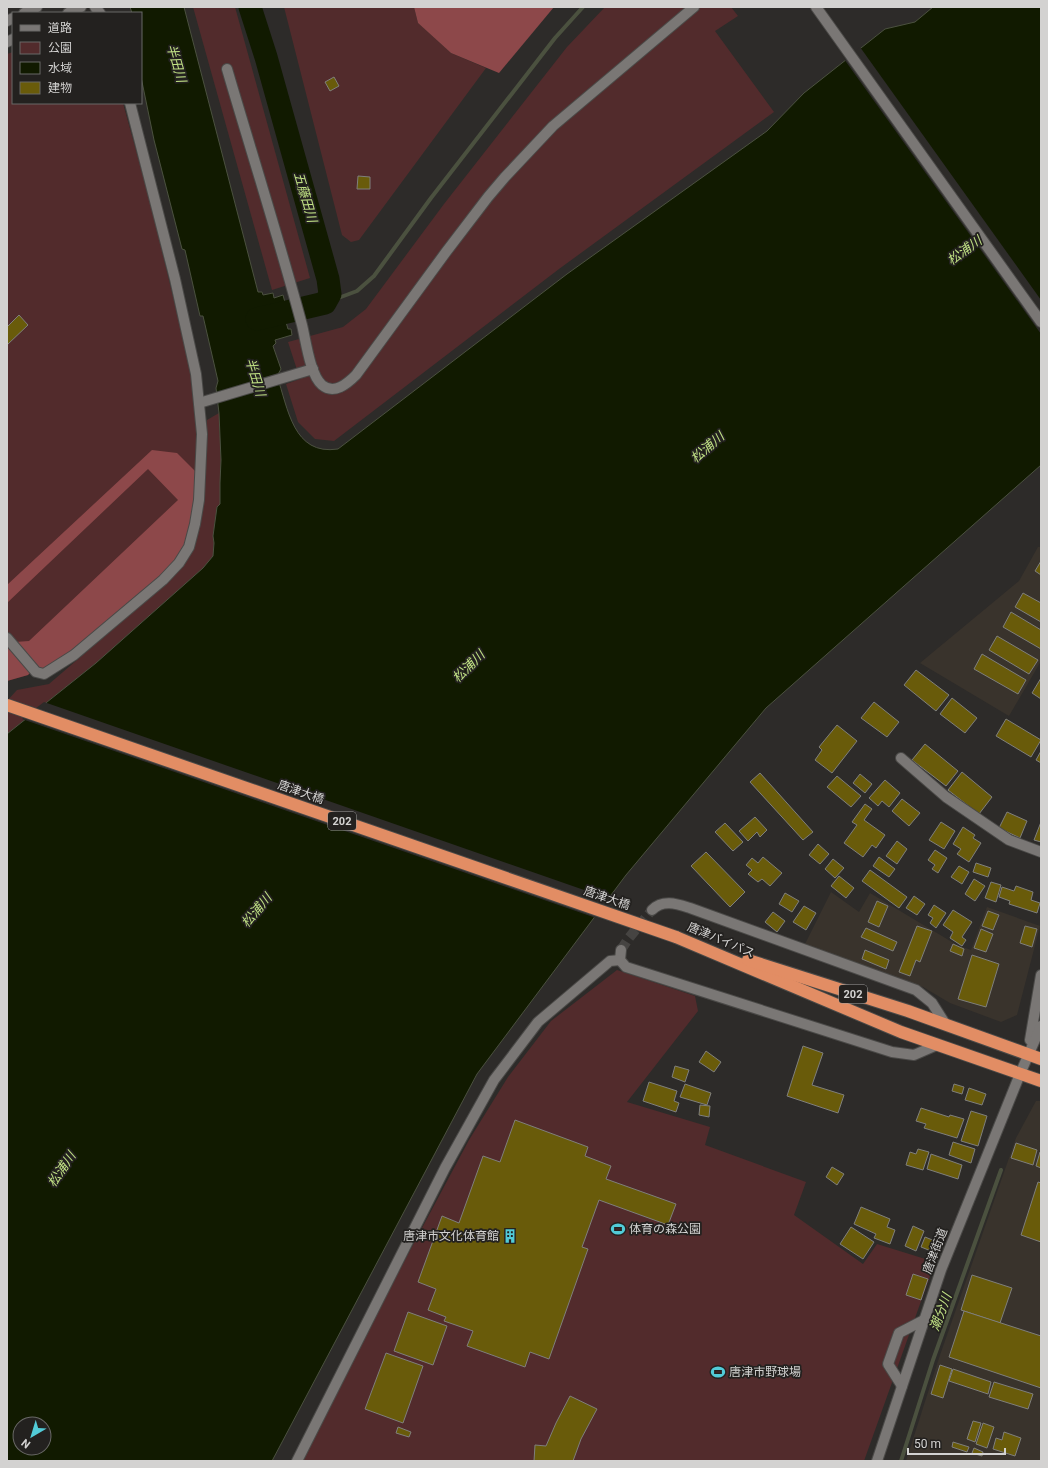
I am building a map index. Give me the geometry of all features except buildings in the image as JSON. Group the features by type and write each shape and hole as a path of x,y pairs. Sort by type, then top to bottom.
{"highway":[{"name":"唐津大橋","path":"7,705 676,937"},
{"name":"唐津バイパス","path":"676,937 908,1011 1041,1059"},
{"name":"唐津バイパス","path":"676,937 901,1032 1041,1081"}],"street":[{"path":"26,12 37,7"},
{"path":"70,12 81,7"},
{"path":"227,69 291,287 313,369 321,385 334,389 348,384 488,196 553,126 694,7"},
{"path":"816,7 1041,322"},
{"path":"7,638 36,672 44,674 74,655 163,580 179,563 189,547 195,524 199,500 202,434 196,374 175,279 130,104"},
{"path":"199,403 313,369"},
{"path":"901,758 946,796 1009,840 1041,852"},
{"path":"652,910 656,906 664,903 690,908 916,990 932,1003 946,1025"},
{"path":"297,1461 445,1168 494,1080 538,1022 620,955 626,967 892,1052 914,1055 937,1045"},
{"path":"1028,1054 1041,975"},
{"path":"1028,1054 1041,1026"},
{"name":"唐津街道","path":"877,1461 941,1270 1028,1054"},
{"path":"902,1386 888,1364 898,1333 924,1320"}],"shaded area":[{"path":"414,7 554,7 499,73 451,53 418,23"},
{"path":"152,450 177,453 196,472 195,500 184,549 163,578 71,653 44,671 34,668 28,675 7,681 7,638 15,642 29,641 178,500 148,469 7,603 7,585"},
{"path":"1038,547 1041,547 1041,661 1009,716 920,663 1019,581"},
{"path":"831,892 859,912 870,893 957,945 971,950 987,907 1040,926 1017,1015 1001,1022 950,1003 923,987 805,944"},
{"path":"1036,1101 1041,1101 1041,1461 906,1461 939,1358 1016,1138"}],"green space":[{"path":"193,7 235,7 310,278 272,290"},
{"path":"284,7 414,7 418,23 451,53 486,68 359,240 351,242 342,235"},
{"path":"605,7 731,7 738,16 715,31 774,112 559,269 334,441 315,439 298,422 286,384 300,379 288,342 343,327 366,309 444,204 567,47"},
{"path":"12,52 12,104 123,104 151,205 192,376 197,438 195,500 28,675 7,681 7,54"},
{"path":"219,413 221,460 220,504 217,507 213,536 213,556 203,568 96,663 7,734 7,701 17,690 49,684 168,582 203,501 207,420"},
{"name":"体育の森公園","path":"617,970 695,996 698,1011 627,1102 710,1127 705,1145 806,1182 794,1215 863,1264 877,1244 935,1262 864,1461 302,1461 390,1288 469,1140 508,1077 551,1021"}],"water":[{"path":"130,7 184,7 258,292 262,292 263,295 273,293 274,298 283,295 290,321 286,322 288,329 291,329 292,335 275,340 276,343 273,346 281,369 277,376 289,415 302,437 311,445 323,449 338,449 567,274 767,131 804,93 885,29 915,22 933,7 1041,7 1041,465 766,708 626,875 477,1074 272,1461 7,1461 7,734 96,663 203,568 213,556 213,536 217,507 220,504 221,460 219,413 216,388 218,381 203,316 200,316 185,250 182,249 154,140 142,82 142,12 132,12"}],"pier":[{"path":"860,47 1041,300 1041,334 844,59"},
{"path":"44,702 610,899 596,918 22,719"}],"waterway":[{"name":"五藤田川","path":"250,7 266,57 328,279 330,294 325,303 257,319"},
{"path":"325,303 357,291 374,276 431,198 555,38 583,7"},
{"name":"潮分川","path":"901,1461 933,1360 1001,1170"}],"tunnel":[{"path":"621,950 628,939 652,910"}],"place":[{"name":"体育の森公園","path":"618,1229"},
{"name":"唐津市文化体育館","path":"510,1236"},
{"name":"唐津市野球場","path":"718,1372"}],"water label":[{"name":"半田川","path":"177,63"},
{"name":"松浦川","path":"964,250"},
{"name":"半田川","path":"256,377"},
{"name":"松浦川","path":"707,447"},
{"name":"松浦川","path":"468,666"},
{"name":"松浦川","path":"256,910"},
{"name":"松浦川","path":"61,1169"}]}
